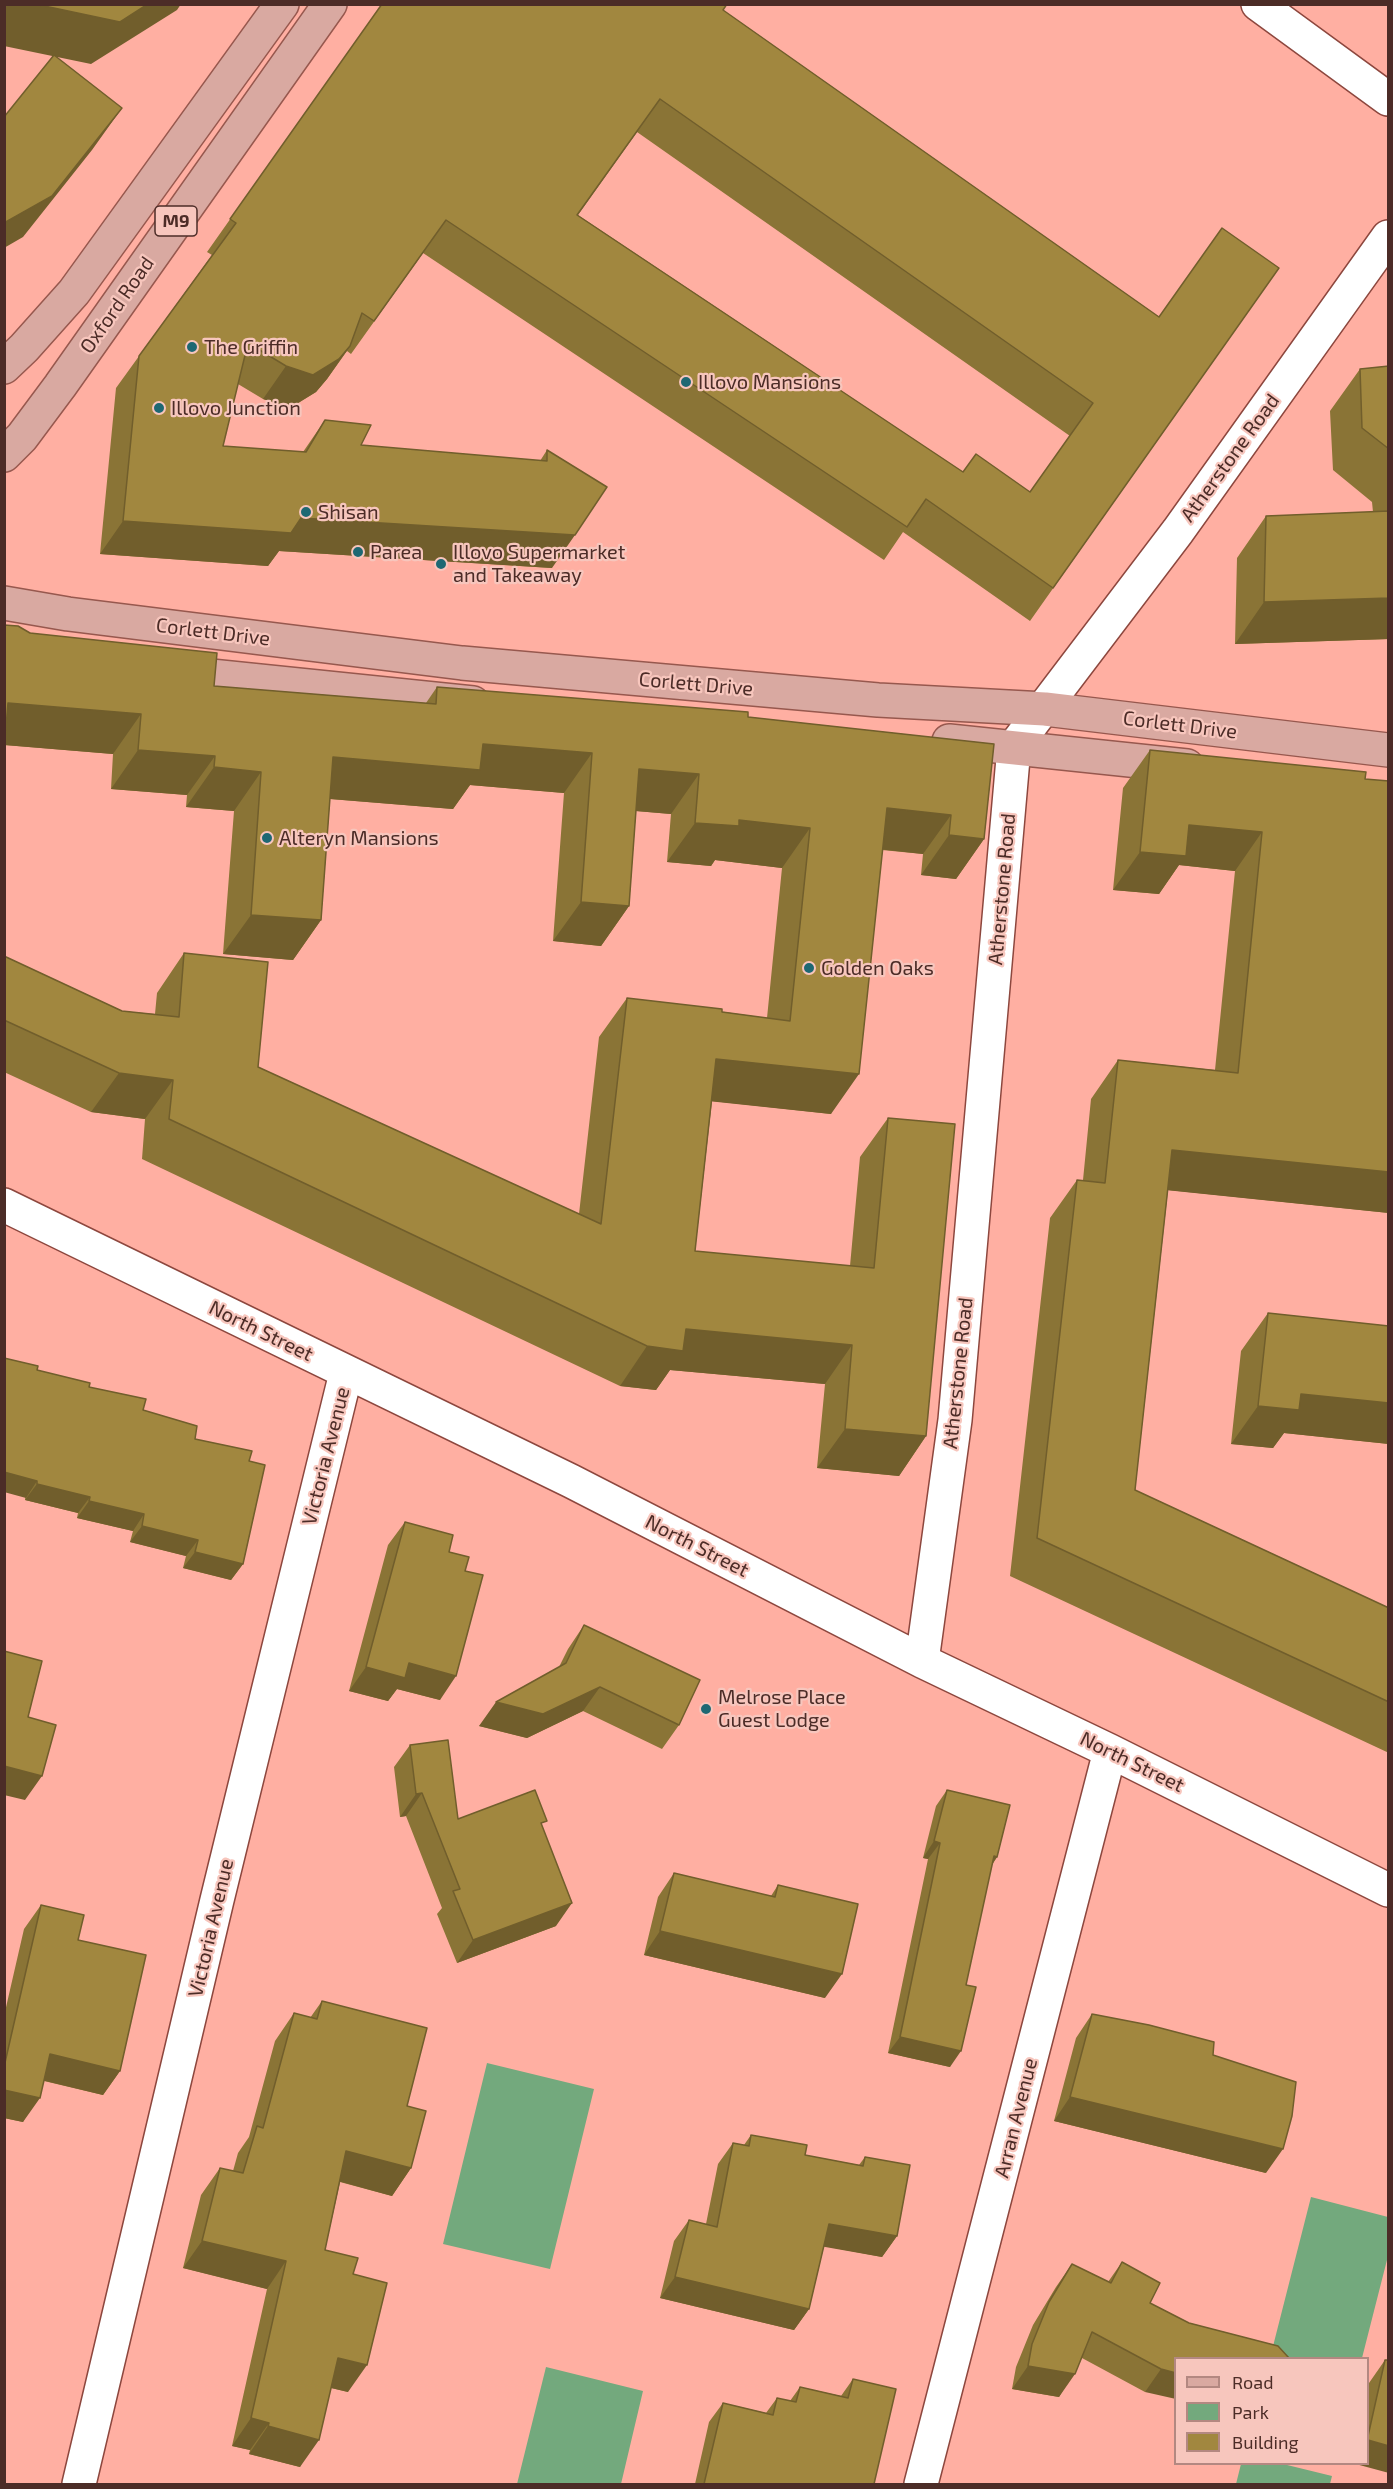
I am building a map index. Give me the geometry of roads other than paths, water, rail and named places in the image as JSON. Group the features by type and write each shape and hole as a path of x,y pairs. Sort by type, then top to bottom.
{"main road":[{"name":"Oxford Road","path":"4,367 74,292 140,205 282,4"},
{"name":"Oxford Road","path":"4,455 22,437 60,386 330,4"},
{"name":"Corlett Drive","path":"8,602 462,663 878,700 1045,709 1389,750"},
{"path":"144,669 504,706"},
{"name":"Corlett Drive","path":"916,738 1213,769"}],"street":[{"path":"1258,4 1389,99"},
{"name":"Atherstone Road","path":"922,1661 955,1419 1014,747 1178,531 1389,237"},
{"name":"North Street","path":"4,1204 571,1481 922,1661 1110,1751 1389,1890"},
{"name":"Victoria Avenue","path":"80,2484 217,1900 346,1373"},
{"name":"Arran Avenue","path":"921,2484 1110,1751"}],"place":[{"name":"The Griffin","path":"192,347"},
{"name":"Illovo Mansions","path":"686,382"},
{"name":"Illovo Junction","path":"159,408"},
{"name":"Shisan","path":"306,512"},
{"name":"Parea","path":"358,552"},
{"name":"Illovo Supermarket and Takeaway","path":"441,564"},
{"name":"Alteryn Mansions","path":"267,838"},
{"name":"Golden Oaks","path":"809,968"},
{"name":"Melrose Place Guest Lodge","path":"706,1709"}]}
